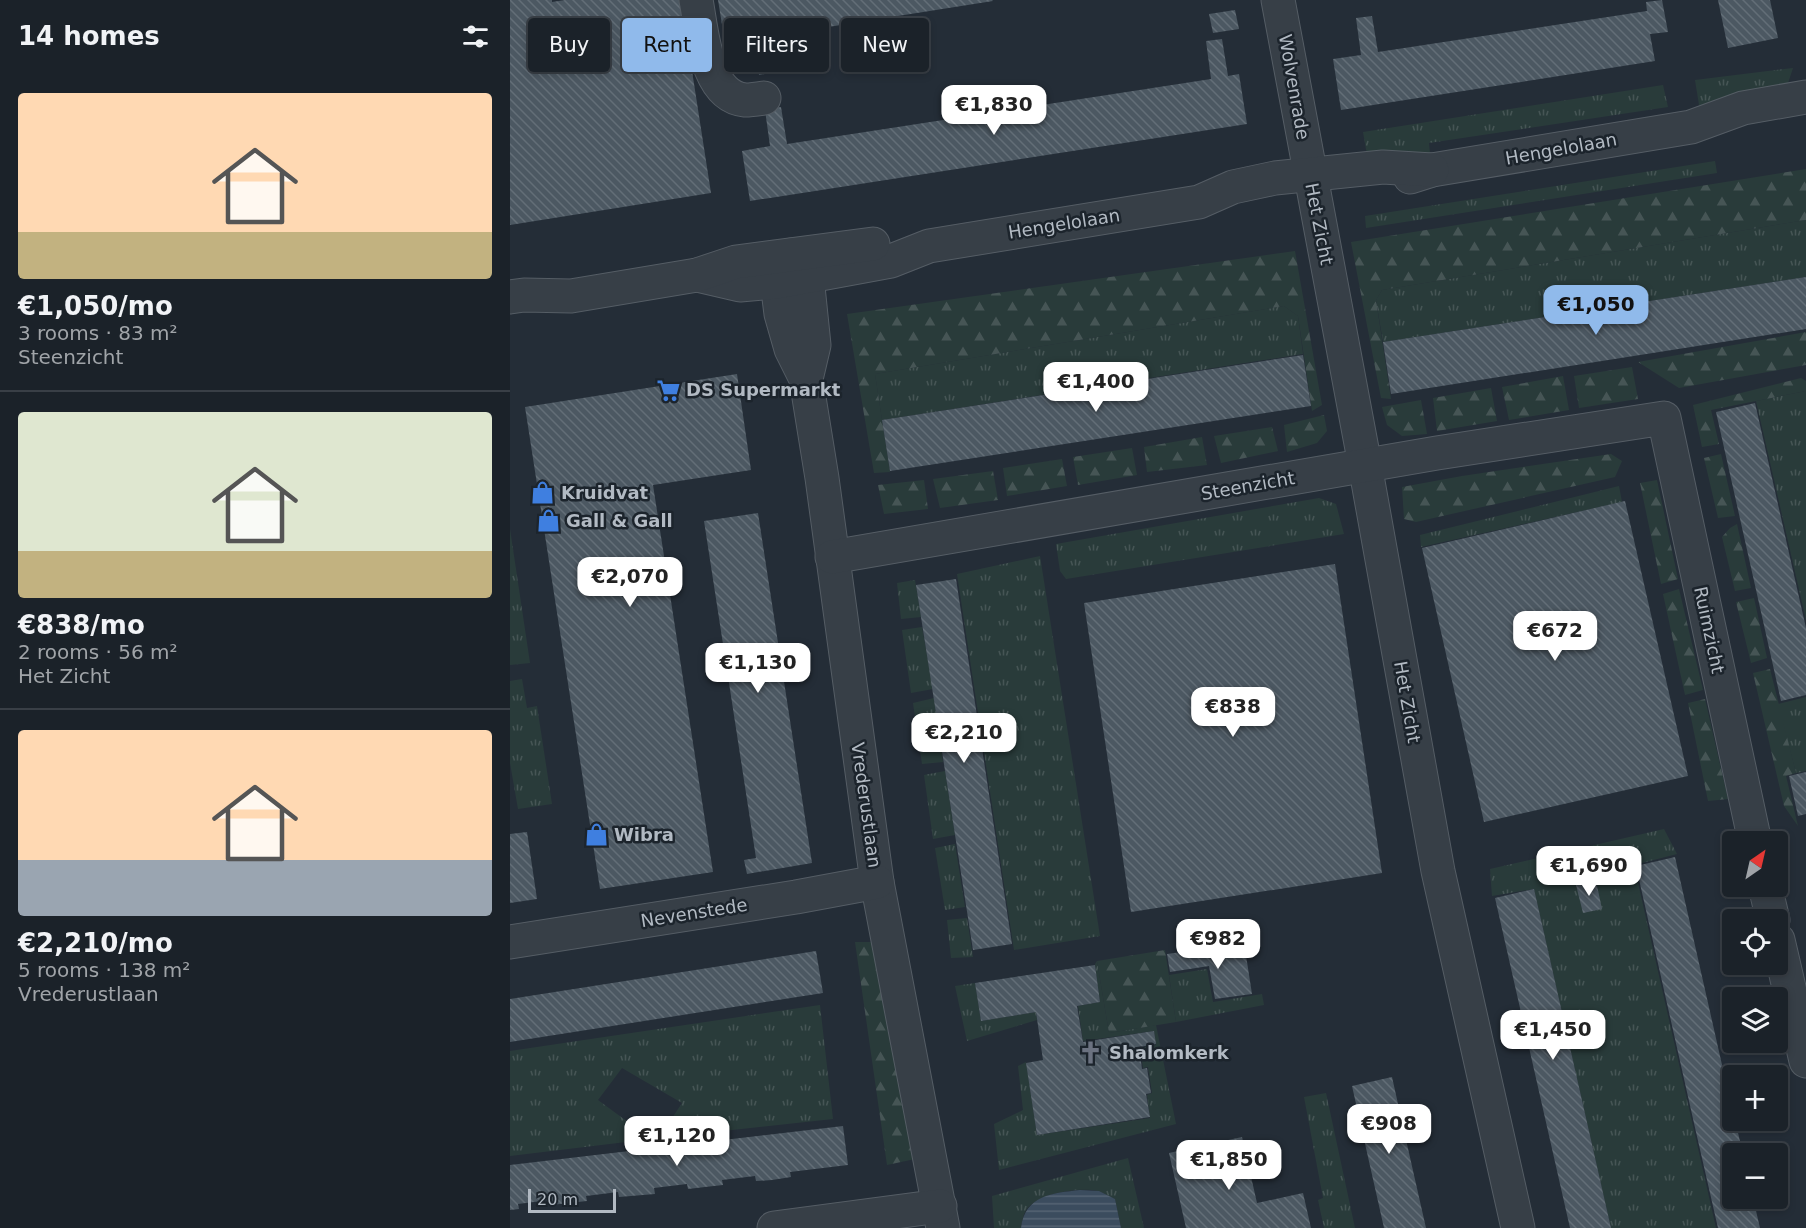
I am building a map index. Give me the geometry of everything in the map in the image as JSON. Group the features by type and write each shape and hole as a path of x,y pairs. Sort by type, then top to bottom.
{"street":[{"path":"696,0 711,72 719,85 730,94 743,100 764,98"},
{"name":"Wolvenrade","path":"1278,0 1311,185"},
{"name":"Hengelolaan","path":"510,297 571,296 697,276 736,262 792,272 891,261 929,246 1198,202 1233,187 1275,178 1311,185 1383,167 1432,170 1691,127 1743,108 1806,97"},
{"name":"Hengelolaan","path":"1691,127 1737,130 1806,120"},
{"name":"Het Zicht","path":"1311,185 1365,465 1438,871 1518,1228"},
{"name":"Vrederustlaan","path":"792,272 814,345 806,379 877,882 941,1217"},
{"name":"Hengelolaan","path":"510,318 527,316 571,296"},
{"name":"Steenzicht","path":"832,557 1365,465 1664,418"},
{"name":"Ruimzicht","path":"1664,418 1753,831"},
{"name":"Nevenstede","path":"510,942 877,882"},
{"path":"1786,975 1806,1061"},
{"path":"774,1228 941,1217"}],"green space":[{"path":"1793,68 1787,86 1700,111 1695,80"},
{"path":"1663,85 1668,107 1429,143 1430,154 1367,155 1363,132"},
{"path":"1715,161 1717,173 1366,228 1365,216"},
{"path":"1806,169 1806,220 1382,290 1376,300 1391,399 1381,398 1351,242"},
{"path":"1806,220 1806,277 1383,342 1376,300 1382,290"},
{"path":"1295,251 1322,405 1312,411 1298,316 1284,306 875,374 890,472 874,473 847,314"},
{"path":"1284,306 1298,316 1303,354 882,420 875,374"},
{"path":"1806,332 1806,365 1679,388 1638,362"},
{"path":"1632,367 1638,399 1579,408 1574,376"},
{"path":"1563,376 1569,410 1509,420 1502,387"},
{"path":"1801,378 1806,381 1806,391 1711,410 1719,444 1702,447 1693,405"},
{"path":"1491,388 1497,421 1437,431 1433,398"},
{"path":"1806,391 1806,620 1756,401"},
{"path":"1421,400 1427,434 1402,436 1387,425 1382,407"},
{"path":"1324,415 1327,431 1317,443 1287,452 1284,425"},
{"path":"1272,427 1278,451 1221,463 1214,436"},
{"path":"1202,437 1207,465 1147,472 1144,447"},
{"path":"1132,448 1137,475 1078,485 1073,457"},
{"path":"1611,454 1622,461 1615,477 1416,522 1404,519 1402,487"},
{"path":"1721,454 1735,516 1718,518 1704,458"},
{"path":"1062,459 1067,486 1007,496 1003,468"},
{"path":"993,471 998,500 940,508 933,479"},
{"path":"924,480 928,509 884,514 878,485"},
{"path":"1657,480 1678,579 1661,584 1640,483"},
{"path":"1619,486 1622,502 1421,547 1420,535"},
{"path":"1319,498 1336,504 1344,534 1066,579 1060,571 1056,544"},
{"path":"1737,524 1751,588 1735,591 1722,537"},
{"path":"510,529 530,663 510,665"},
{"path":"1040,556 1100,936 1014,950 957,574"},
{"path":"915,580 921,617 901,619 897,583"},
{"path":"1679,589 1703,690 1685,695 1663,594"},
{"path":"1754,598 1767,658 1751,663 1736,602"},
{"path":"922,627 933,689 911,693 902,630"},
{"path":"1770,669 1796,773 1786,776 1798,826 1784,806 1753,673"},
{"path":"522,679 527,708 537,706 552,804 518,809 510,763 510,681"},
{"path":"1806,697 1806,771 1796,773 1778,704"},
{"path":"934,698 943,762 922,764 913,703"},
{"path":"1705,699 1728,799 1708,801 1688,703"},
{"path":"945,771 955,835 933,839 924,775"},
{"path":"1664,829 1677,854 1634,865 1716,1228 1611,1228 1534,889 1492,896 1490,869"},
{"path":"955,844 965,907 945,910 935,848"},
{"path":"967,918 973,957 951,958 947,920"},
{"path":"855,942 874,942 900,1091 915,1159 887,1165"},
{"path":"1165,950 1176,1022 1109,1033 1097,961"},
{"path":"1097,961 1109,1033 1156,1025 1176,1124 999,1170 994,1124 1023,1110 1018,1066 1026,1062 1037,1135 1150,1118 1147,1095 1152,1093 1148,1067 1143,1068 1140,1048 1156,1045 1154,1031 1083,1041 1078,1006 1100,1002 1095,964"},
{"path":"1207,969 1213,1002 1262,994 1264,1005 1176,1022 1169,975"},
{"path":"975,983 981,1021 1036,1012 1037,1020 967,1041 955,986"},
{"path":"820,1005 833,1119 659,1138 682,1103 622,1068 598,1100 651,1139 510,1156 510,1051"},
{"path":"1326,1093 1355,1228 1324,1228 1318,1200 1323,1198 1304,1097"},
{"path":"1128,1158 1144,1228 1121,1228 1115,1199 1098,1191 1080,1190 1049,1195 1032,1204 1025,1212 1021,1228 994,1228 992,1196"}],"water":[{"path":"1080,1190 1099,1191 1115,1199 1121,1228 1021,1228 1028,1209 1034,1202 1051,1195"}],"building":[{"path":"510,0 552,0 552,2 681,0 684,18 622,18 622,72 692,72 711,193 510,225"},
{"path":"718,0 993,1 885,18 841,18 841,25 829,27 829,18 724,18 724,37"},
{"path":"1662,0 1668,32 1650,34 1655,61 1341,110 1333,59 1361,55 1356,18 1372,16 1378,52 1647,11 1646,2"},
{"path":"1718,0 1770,0 1778,38 1728,48"},
{"path":"1235,10 1239,29 1213,33 1209,14"},
{"path":"1222,39 1228,76 1239,74 1247,124 750,201 742,151 770,146 765,110 781,107 787,144 1211,79 1206,41"},
{"path":"759,72 776,72 759,75"},
{"path":"1806,277 1806,329 1391,394 1383,342"},
{"path":"1303,355 1311,406 890,471 882,420"},
{"path":"737,374 751,470 653,485 713,872 600,889 525,407"},
{"path":"1755,403 1806,628 1806,695 1781,701 1716,412"},
{"path":"1625,501 1688,776 1484,822 1422,548"},
{"path":"758,513 812,863 747,874 744,860 756,858 704,521"},
{"path":"1335,564 1382,873 1131,912 1084,603"},
{"path":"956,579 1012,944 973,950 916,585"},
{"path":"1806,772 1806,814 1798,816 1789,776"},
{"path":"527,832 537,899 510,903 510,834"},
{"path":"1675,857 1722,1065 1722,1131 1738,1131 1740,1143 1722,1143 1722,1209 1756,1209 1760,1228 1718,1228 1636,866"},
{"path":"1596,881 1602,909 1583,913 1576,885"},
{"path":"1534,889 1611,1228 1570,1228 1495,898"},
{"path":"1202,949 1203,956 1245,949 1252,994 1215,999 1209,966 1170,972 1167,954"},
{"path":"816,951 823,993 510,1042 510,999"},
{"name":"Shalomkerk","path":"1095,965 1100,1002 1077,1006 1083,1042 1154,1031 1156,1044 1139,1047 1142,1069 1147,1068 1151,1093 1146,1094 1150,1117 1037,1135 1026,1063 1043,1060 1036,1012 981,1021 975,983"},
{"path":"1392,1077 1426,1228 1384,1228 1352,1086"},
{"path":"843,1126 848,1165 790,1172 791,1177 772,1180 756,1181 755,1176 722,1180 723,1185 688,1189 687,1184 654,1188 655,1194 619,1197 618,1192 586,1196 587,1201 551,1205 550,1200 518,1204 519,1209 510,1210 510,1165"},
{"path":"1242,1137 1257,1203 1303,1193 1311,1228 1186,1228 1169,1153"}],"place":[{"name":"DS Supermarkt","path":"668,390"},
{"name":"Kruidvat","path":"543,493"},
{"name":"Gall & Gall","path":"548,521"},
{"name":"Wibra","path":"596,835"},
{"name":"Shalomkerk","path":"1091,1053"}]}
